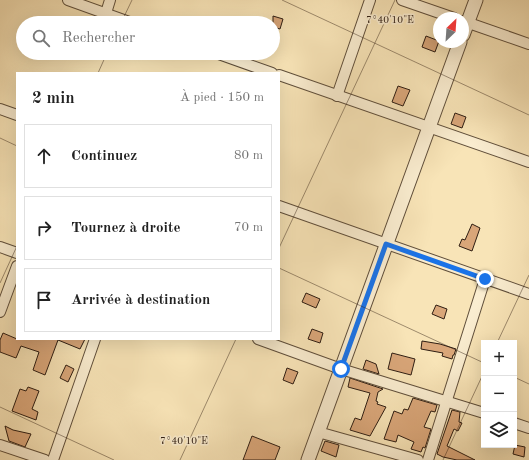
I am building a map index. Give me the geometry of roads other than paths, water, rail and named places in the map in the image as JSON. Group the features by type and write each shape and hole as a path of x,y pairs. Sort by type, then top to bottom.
{"street":[{"path":"68,0 114,16"},
{"path":"106,13 110,0"},
{"path":"337,96 370,0"},
{"path":"402,0 437,12"},
{"path":"469,15 476,0"},
{"path":"469,27 529,44"},
{"path":"308,460 458,48"},
{"path":"236,60 269,72"},
{"path":"280,75 529,162"},
{"path":"0,109 16,114"},
{"path":"280,206 529,294"},
{"path":"0,247 16,253"},
{"path":"0,312 16,269"},
{"path":"428,460 485,279"},
{"path":"52,460 95,340"},
{"path":"261,340 341,369 481,413"},
{"path":"517,424 529,428"},
{"path":"318,432 418,460"},
{"path":"0,445 44,460"}]}
